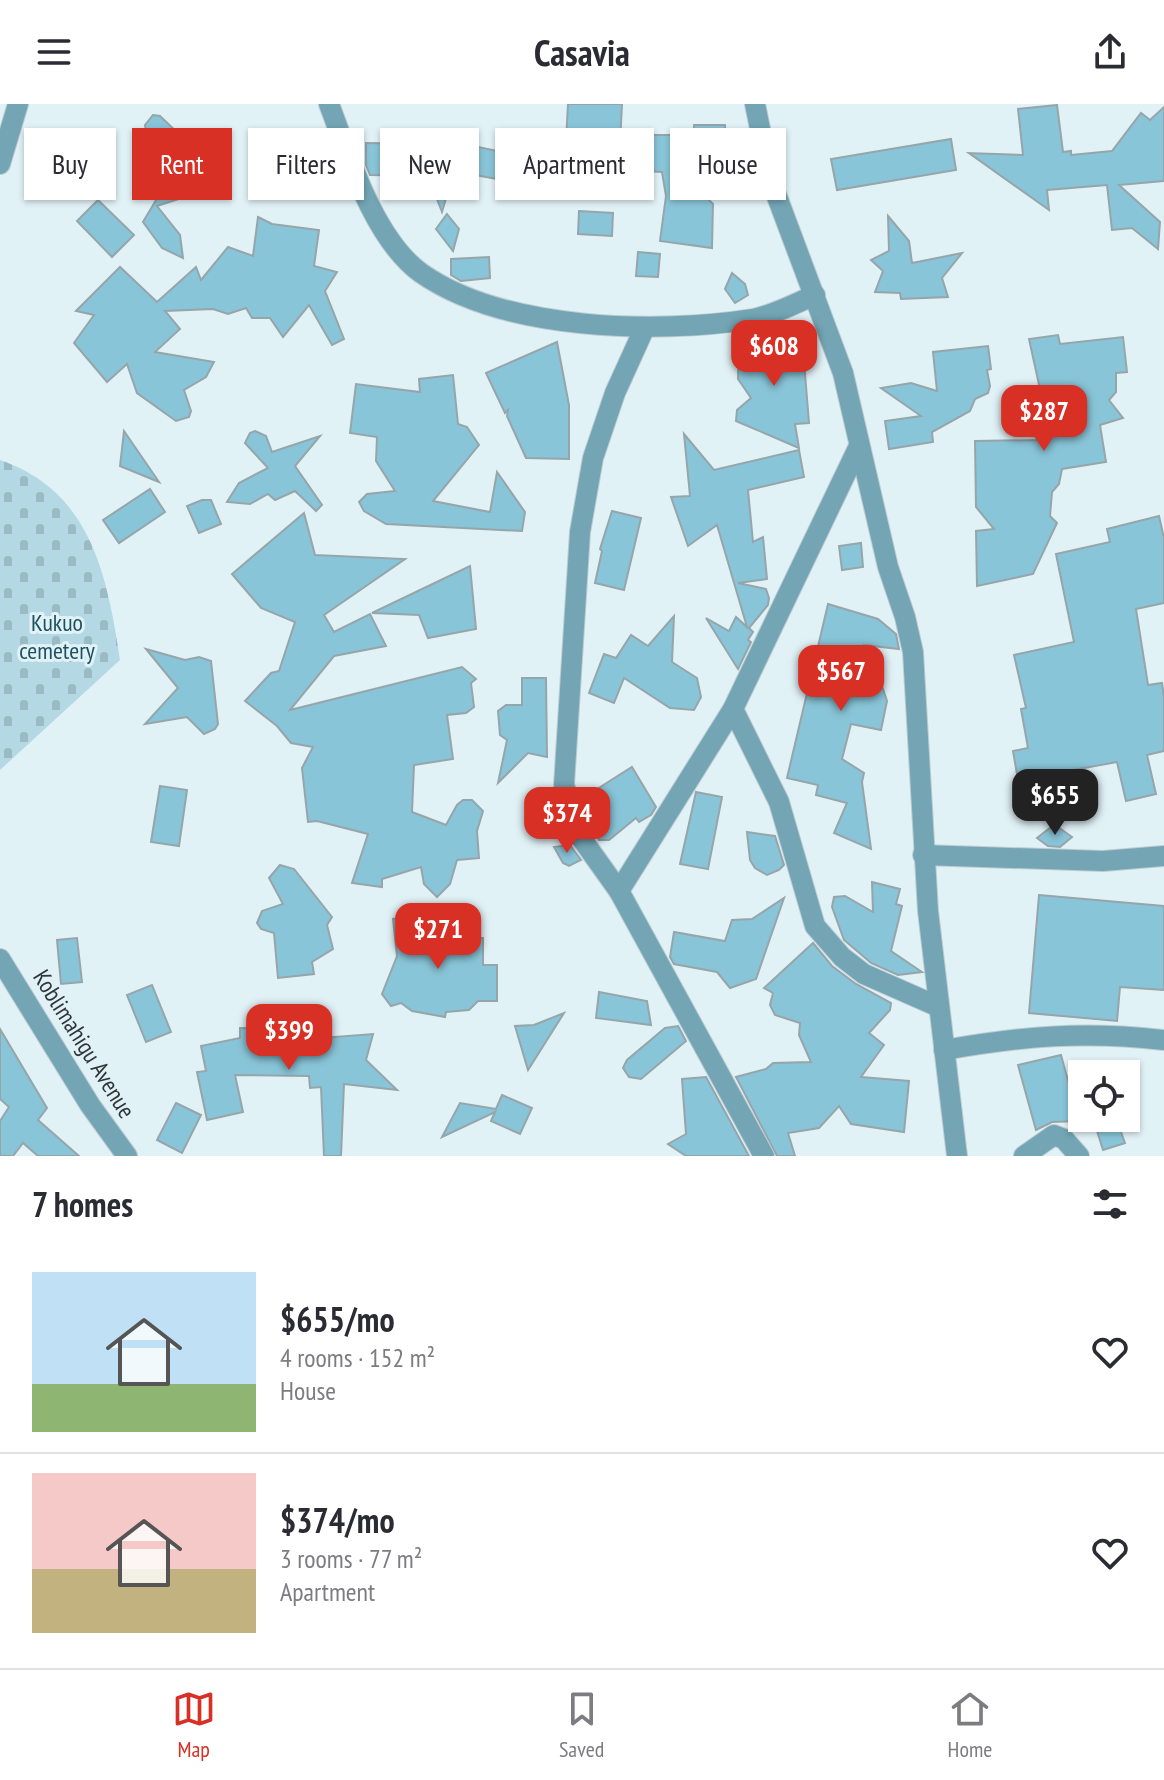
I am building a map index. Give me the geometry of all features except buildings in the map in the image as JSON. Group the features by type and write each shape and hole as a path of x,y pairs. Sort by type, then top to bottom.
{"street":[{"path":"0,164 18,104"},
{"path":"329,104 353,169 389,240 421,273 467,296 549,320 645,327 756,319 815,295"},
{"path":"755,104 770,178 843,373 913,652 923,855 957,1156"},
{"path":"645,327 615,393 593,458 580,532 564,785 579,835 619,891 764,1156"},
{"path":"619,891 733,709 859,446"},
{"path":"733,709 779,802 815,926 842,957 864,974 939,1007"},
{"path":"923,855 1057,861 1164,856"},
{"name":"Koblimahigu Avenue","path":"0,959 6,978 127,1156"},
{"path":"944,1050 1062,1033 1164,1040"},
{"path":"1024,1156 1054,1135 1064,1139 1079,1156"}],"green space":[{"name":"Kukuo cemetery","path":"0,460 31,474 55,492 75,514 89,540 109,597 120,660 0,770"}]}
